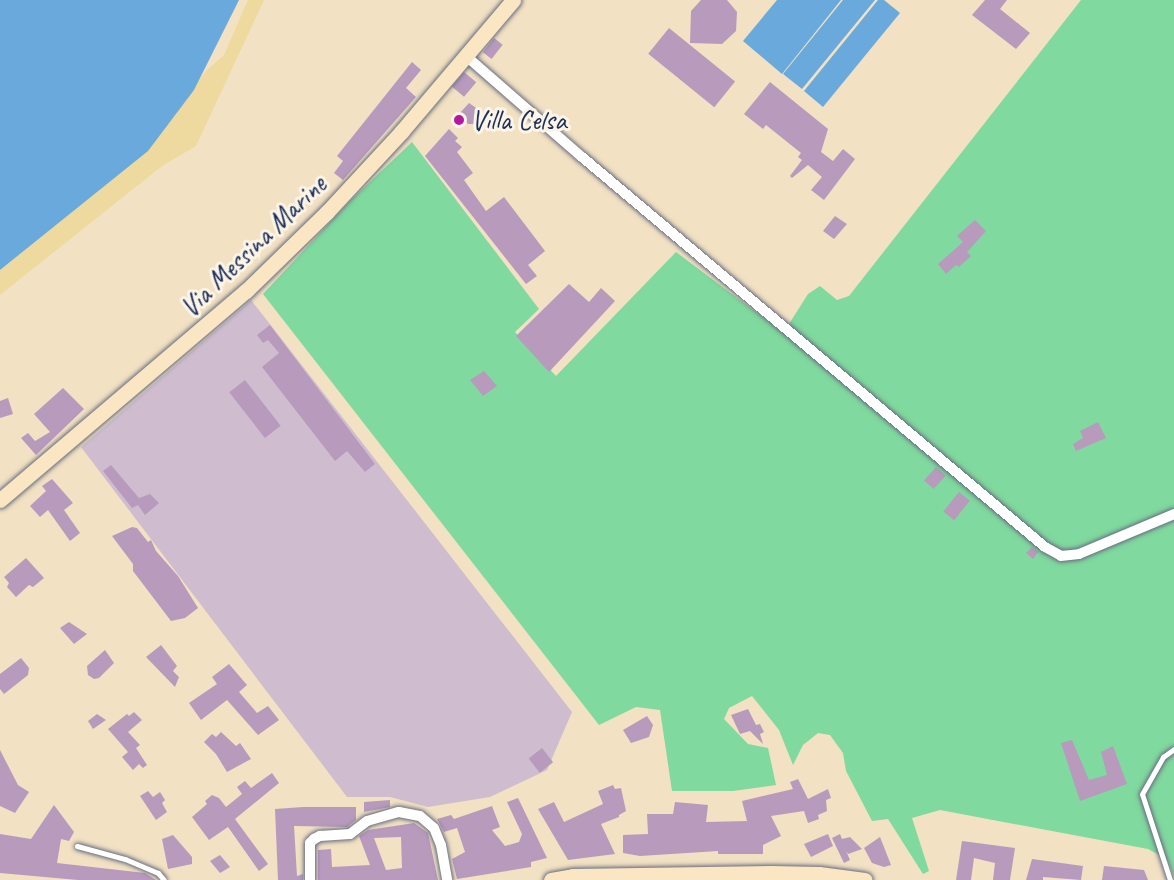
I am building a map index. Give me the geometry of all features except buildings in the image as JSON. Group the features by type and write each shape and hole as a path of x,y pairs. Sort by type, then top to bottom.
{"main road":[{"name":"Via Messina Marine","path":"0,500 96,427 271,268 402,132 513,0"},
{"path":"551,880 573,876 771,873 819,874 865,880"}],"street":[{"path":"465,55 574,151 1044,547 1061,556 1079,554 1174,514"},
{"path":"310,880 310,843 314,839 320,836 350,834 367,821 399,812 420,816 434,828 441,845 447,880"}],"lane":[{"path":"1170,880 1142,794 1163,757 1174,748"},
{"path":"76,846 125,859 158,873 164,880"}],"shaded area":[{"path":"251,300 572,712 547,770 490,797 428,807 390,797 347,797 81,447"}],"green space":[{"path":"1081,0 1174,0 1174,876 1167,859 1148,849 940,810 912,818 929,871 923,874 888,819 872,821 846,771 843,753 830,735 818,733 803,745 793,765 779,730 752,696 729,708 724,719 748,744 768,748 776,785 733,791 672,791 660,710 636,707 599,725 263,294 351,200 412,142 539,309 515,332 556,376 676,252 780,330 789,324 808,294 820,286 837,300 849,296"}],"sand":[{"path":"248,0 264,0 196,146 162,166 0,295 0,270 147,151 205,72 224,55"}],"water":[{"path":"0,0 239,0 194,90 148,151 0,270"},
{"path":"777,0 841,0 782,74 743,41"},
{"path":"843,0 875,0 802,89 783,74"},
{"path":"878,0 884,0 900,13 823,107 804,91"}],"place":[{"name":"Villa Celsa","path":"459,120"}]}
